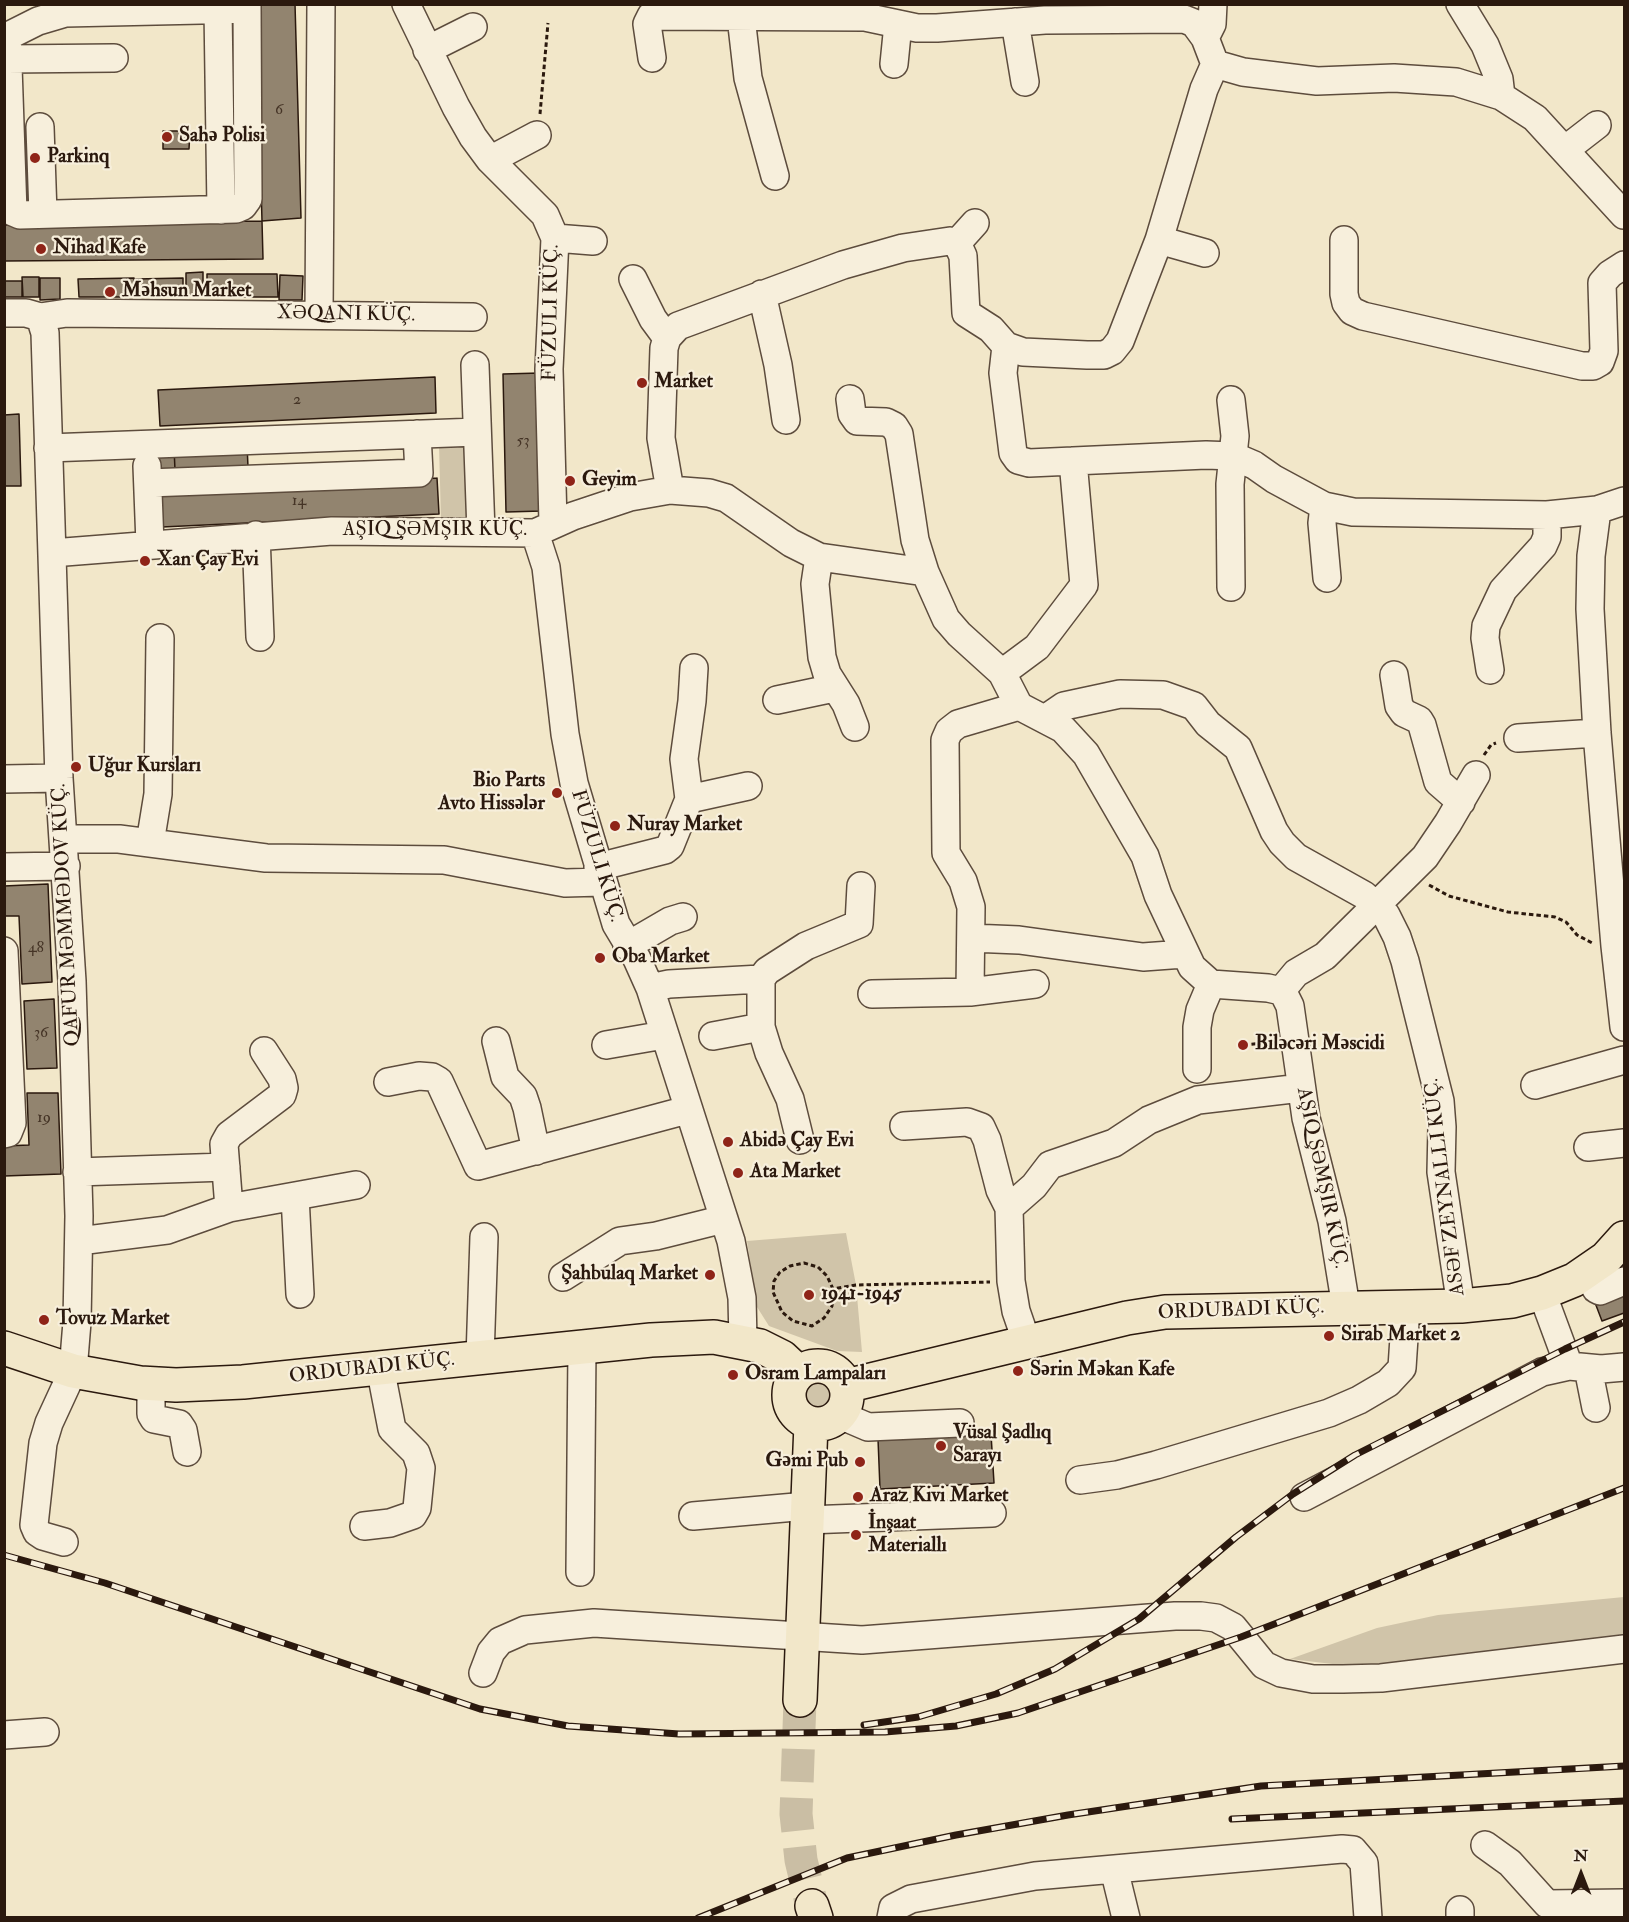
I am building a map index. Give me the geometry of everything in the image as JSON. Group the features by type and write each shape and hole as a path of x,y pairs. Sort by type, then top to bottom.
{"main road":[{"name":"ORDUBADI KÜÇ.","path":"832,1408 1027,1343 1127,1318 1165,1312 1461,1306 1512,1300 1542,1293 1588,1272 1624,1238"},
{"name":"ORDUBADI KÜÇ.","path":"4,1348 73,1371 151,1383 243,1382 684,1337 743,1341 782,1357 798,1372"},
{"path":"800,1700 807,1513 832,1408 835,1371 826,1366 816,1366 798,1372 788,1391 789,1402 801,1420 832,1408"}],"street":[{"path":"319,314 321,4"},
{"name":"FÜZULI KÜÇ.","path":"406,4 456,107 490,160 544,215 555,238 544,528 546,567 570,763 600,875 616,924 627,946 637,959 650,988 687,1110 724,1219 742,1298 743,1341"},
{"path":"1205,38 1212,24 1213,4"},
{"path":"1460,4 1485,45 1499,79 1501,96"},
{"path":"247,7 248,199 243,206 236,209 220,210 20,215 13,212 6,45 38,21 65,13 247,7"},
{"path":"218,9 220,210"},
{"path":"652,58 647,24 651,16 865,17 898,24 937,28 1184,12 1205,38 1215,64 1204,89 1159,240 1120,341 1112,351 1104,355 1023,352 1006,346 991,329 966,313 963,256 957,243"},
{"path":"741,17 748,78 775,176"},
{"path":"1015,22 1025,82"},
{"path":"894,64 898,24"},
{"path":"427,50 473,27"},
{"path":"6,45 114,58"},
{"path":"1215,64 1243,72 1317,81 1394,78 1456,82 1501,96 1535,118 1566,149 1624,215"},
{"path":"1566,149 1597,125"},
{"path":"40,127 42,214"},
{"path":"490,160 537,135"},
{"path":"957,243 975,223"},
{"path":"555,238 593,241"},
{"path":"1159,240 1204,253"},
{"path":"1344,240 1344,294 1346,303 1352,311 1363,316 1582,366 1593,366 1600,362 1604,351 1602,283 1624,265"},
{"path":"670,490 662,438 664,348 667,338 678,326 843,265 903,249 945,241 957,243"},
{"path":"633,279 653,319 667,338"},
{"path":"762,294 778,364 786,420"},
{"name":"XƏQANI KÜÇ.","path":"4,312 26,313 40,317 67,313 473,316"},
{"name":"QAFUR MƏMMƏDOV KÜÇ.","path":"40,317 45,333 59,778 66,866 77,1172 79,1241 73,1371"},
{"path":"1006,346 1003,373 1013,453 1018,460 1029,463 1206,455 1233,456 1254,465 1274,479 1324,506 1353,512 1547,515 1597,510 1624,501"},
{"path":"475,365 481,532"},
{"path":"850,399 852,414 857,421 886,422 894,426 899,434 915,540 925,572 946,619 1002,673 1018,706 1063,729 1086,754 1145,856 1158,895 1184,954 1202,978 1211,984 1281,991 1290,1006 1301,1088 1312,1147 1332,1221 1346,1307"},
{"path":"1231,586 1230,484 1235,436 1232,400"},
{"path":"48,448 477,432"},
{"path":"148,483 419,473 417,434"},
{"path":"146,444 150,544"},
{"path":"1002,673 1037,647 1084,585 1072,461"},
{"path":"52,553 256,535 364,530 481,532 544,528 630,497 670,490 709,493 726,498 791,543 819,557 925,572"},
{"path":"1324,506 1322,523 1327,578"},
{"path":"1597,510 1591,556 1590,609 1597,733 1624,1027"},
{"path":"1490,670 1485,638 1486,626 1503,590 1543,546 1547,537 1547,515"},
{"path":"256,535 260,637"},
{"path":"819,557 815,584 819,644 834,688 846,704 855,727"},
{"path":"150,843 158,794 160,638"},
{"path":"64,839 119,839 266,858 444,860 565,883 600,875 670,846 689,799 684,759 694,668"},
{"path":"1394,675 1400,706 1404,713 1419,720 1422,725 1438,782 1461,802"},
{"path":"777,700 834,688"},
{"path":"1045,719 1064,706 1120,694 1163,695 1194,706 1208,724 1226,741 1238,748 1274,831 1282,843 1296,857 1349,885 1377,906 1391,923 1405,961 1440,1101 1442,1127 1440,1166 1461,1306"},
{"path":"970,992 971,907 963,881 946,853 945,740 948,731 958,724 1018,706"},
{"path":"1518,738 1597,733"},
{"path":"1281,991 1296,973 1325,956 1425,857 1476,775"},
{"path":"4,779 59,778"},
{"path":"689,799 748,786"},
{"path":"4,867 66,866"},
{"path":"800,1140 790,1100 769,1053 761,1027 761,979 767,971 806,946 859,924 861,885"},
{"path":"627,946 670,921 683,917"},
{"path":"971,938 1019,939 1143,957 1184,954"},
{"path":"4,951 12,1123 8,1132 4,1134"},
{"path":"650,988 669,984 761,979"},
{"path":"872,994 970,992 1035,984"},
{"path":"1197,1069 1197,1027 1211,984"},
{"path":"713,1036 761,1027"},
{"path":"606,1046 664,1035"},
{"path":"496,1041 505,1077 523,1096 527,1107 536,1151"},
{"path":"230,1208 224,1144 229,1135 282,1095 284,1088 282,1079 264,1051"},
{"path":"1535,1085 1624,1060"},
{"path":"388,1082 419,1076 432,1077 440,1081 477,1166 687,1110"},
{"path":"1009,1208 1034,1186 1050,1165 1114,1143 1149,1120 1198,1100 1301,1088"},
{"path":"904,1126 967,1122 981,1127 987,1140 1000,1190 1009,1208 1011,1281 1016,1311 1027,1343"},
{"path":"1588,1147 1624,1143"},
{"path":"77,1172 226,1167"},
{"path":"79,1241 166,1230 230,1208 356,1185"},
{"path":"295,1196 300,1294"},
{"path":"563,1277 620,1241 656,1236 724,1219"},
{"path":"480,1358 484,1237"},
{"path":"1588,1272 1596,1289 1600,1291 1624,1281"},
{"path":"1542,1293 1596,1408"},
{"path":"1080,1480 1117,1475 1155,1465 1329,1413 1359,1400 1388,1383 1402,1368 1406,1307"},
{"path":"580,1572 582,1348"},
{"path":"364,1526 390,1523 412,1515 417,1508 421,1468 416,1453 392,1429 380,1367"},
{"path":"1304,1497 1542,1372 1578,1367 1624,1367"},
{"path":"64,1542 43,1536 37,1532 34,1525 43,1443 49,1423 73,1371"},
{"path":"151,1383 151,1414 154,1419 179,1424 183,1430 187,1452"},
{"path":"832,1408 868,1427 960,1423"},
{"path":"693,1516 807,1513 992,1513"},
{"path":"483,1673 491,1652 500,1641 525,1630 594,1623 881,1639 1175,1616 1201,1616 1216,1618 1233,1627 1264,1665 1281,1673 1313,1679 1343,1680 1381,1678 1624,1649"},
{"path":"4,1735 45,1732"},
{"path":"1485,1845 1510,1863 1547,1904 1624,1903"},
{"path":"891,1917 893,1908 911,1899 1035,1876 1342,1849 1353,1850 1364,1863 1368,1917"},
{"path":"1114,1869 1126,1917"}],"path":[{"path":"537,135 548,23"},
{"path":"1476,775 1491,745 1518,738"},
{"path":"1409,874 1449,896 1508,912 1555,917 1593,944 1615,946"},
{"path":"1244,1046 1294,1040"},
{"path":"804,1263 818,1267 827,1276 833,1289 832,1306 824,1318 812,1326 793,1321 782,1312 772,1292 774,1281 780,1272 790,1266 804,1263"},
{"path":"833,1289 856,1285 1011,1281"}],"shaded area":[{"path":"470,444 473,519 441,520 439,445"},
{"path":"846,1233 856,1285 862,1352 837,1351 769,1326 757,1307 747,1241"},
{"path":"818,1382 827,1386 831,1395 827,1404 818,1408 809,1404 805,1395 809,1386"},
{"path":"1624,1597 1624,1636 1358,1667 1290,1659 1377,1628 1438,1615"}],"building":[{"path":"256,4 295,4 301,218 262,221"},
{"path":"163,131 190,131 189,149 163,149"},
{"path":"262,221 263,259 4,261 4,225"},
{"path":"203,272 203,294 186,295 186,273"},
{"path":"207,274 277,274 278,297 207,297"},
{"path":"280,275 303,276 302,300 279,300"},
{"path":"22,277 39,277 39,297 23,297"},
{"path":"40,278 60,278 60,299 40,300"},
{"path":"134,278 134,297 79,297 78,279"},
{"path":"183,278 183,294 136,295 136,279"},
{"path":"4,281 22,281 22,297 4,297"},
{"path":"540,373 542,511 506,512 503,374"},
{"path":"435,377 436,413 160,426 158,390"},
{"path":"19,414 21,486 4,486 4,415"},
{"path":"247,444 248,467 175,470 174,448"},
{"path":"156,448 174,448 175,470 157,471"},
{"path":"437,478 439,514 162,527 160,491"},
{"path":"48,884 52,982 22,984 19,916 4,916 4,886"},
{"path":"54,999 57,1068 27,1069 24,1001"},
{"path":"27,1093 58,1093 61,1174 4,1176 4,1146 29,1145"},
{"path":"1624,1288 1624,1313 1602,1321 1594,1300"},
{"path":"991,1434 994,1483 880,1489 878,1439"}],"tunnel":[{"path":"800,1700 796,1814 801,1860 812,1906"}],"railway":[{"path":"864,1725 918,1717 996,1694 1055,1669 1139,1619 1236,1537 1293,1494 1355,1455 1565,1349 1624,1322"},
{"path":"4,1555 105,1583 480,1709 568,1726 679,1734 885,1732 956,1726 1018,1713 1241,1637 1624,1488"},
{"path":"698,1918 847,1858 1068,1815 1261,1786 1624,1766"},
{"path":"1232,1819 1624,1801"}],"place":[{"name":"Sahə Polisi","path":"167,137"},
{"name":"Parkinq","path":"35,158"},
{"name":"Nihad Kafe","path":"41,249"},
{"name":"Məhsun Market","path":"110,292"},
{"name":"Market","path":"642,383"},
{"name":"Geyim","path":"570,481"},
{"name":"Xan Çay Evi","path":"145,561"},
{"name":"Uğur Kursları","path":"76,767"},
{"name":"Bio Parts Avto Hissələr","path":"557,793"},
{"name":"Nuray Market","path":"615,826"},
{"name":"Oba Market","path":"600,958"},
{"name":"Biləcəri Məscidi","path":"1243,1045"},
{"name":"Abidə Çay Evi","path":"728,1142"},
{"name":"Ata Market","path":"738,1173"},
{"name":"Şahbulaq Market","path":"710,1275"},
{"name":"1941-1945","path":"809,1295"},
{"name":"Tovuz Market","path":"44,1320"},
{"name":"Sirab Market 2","path":"1329,1336"},
{"name":"Sərin Məkan Kafe","path":"1018,1371"},
{"name":"Osram Lampaları","path":"733,1375"},
{"name":"Vüsal Şadlıq Sarayı","path":"941,1446"},
{"name":"Gəmi Pub","path":"860,1462"},
{"name":"Araz Kivi Market","path":"858,1497"},
{"name":"İnşaat Materiallı","path":"856,1535"}]}
